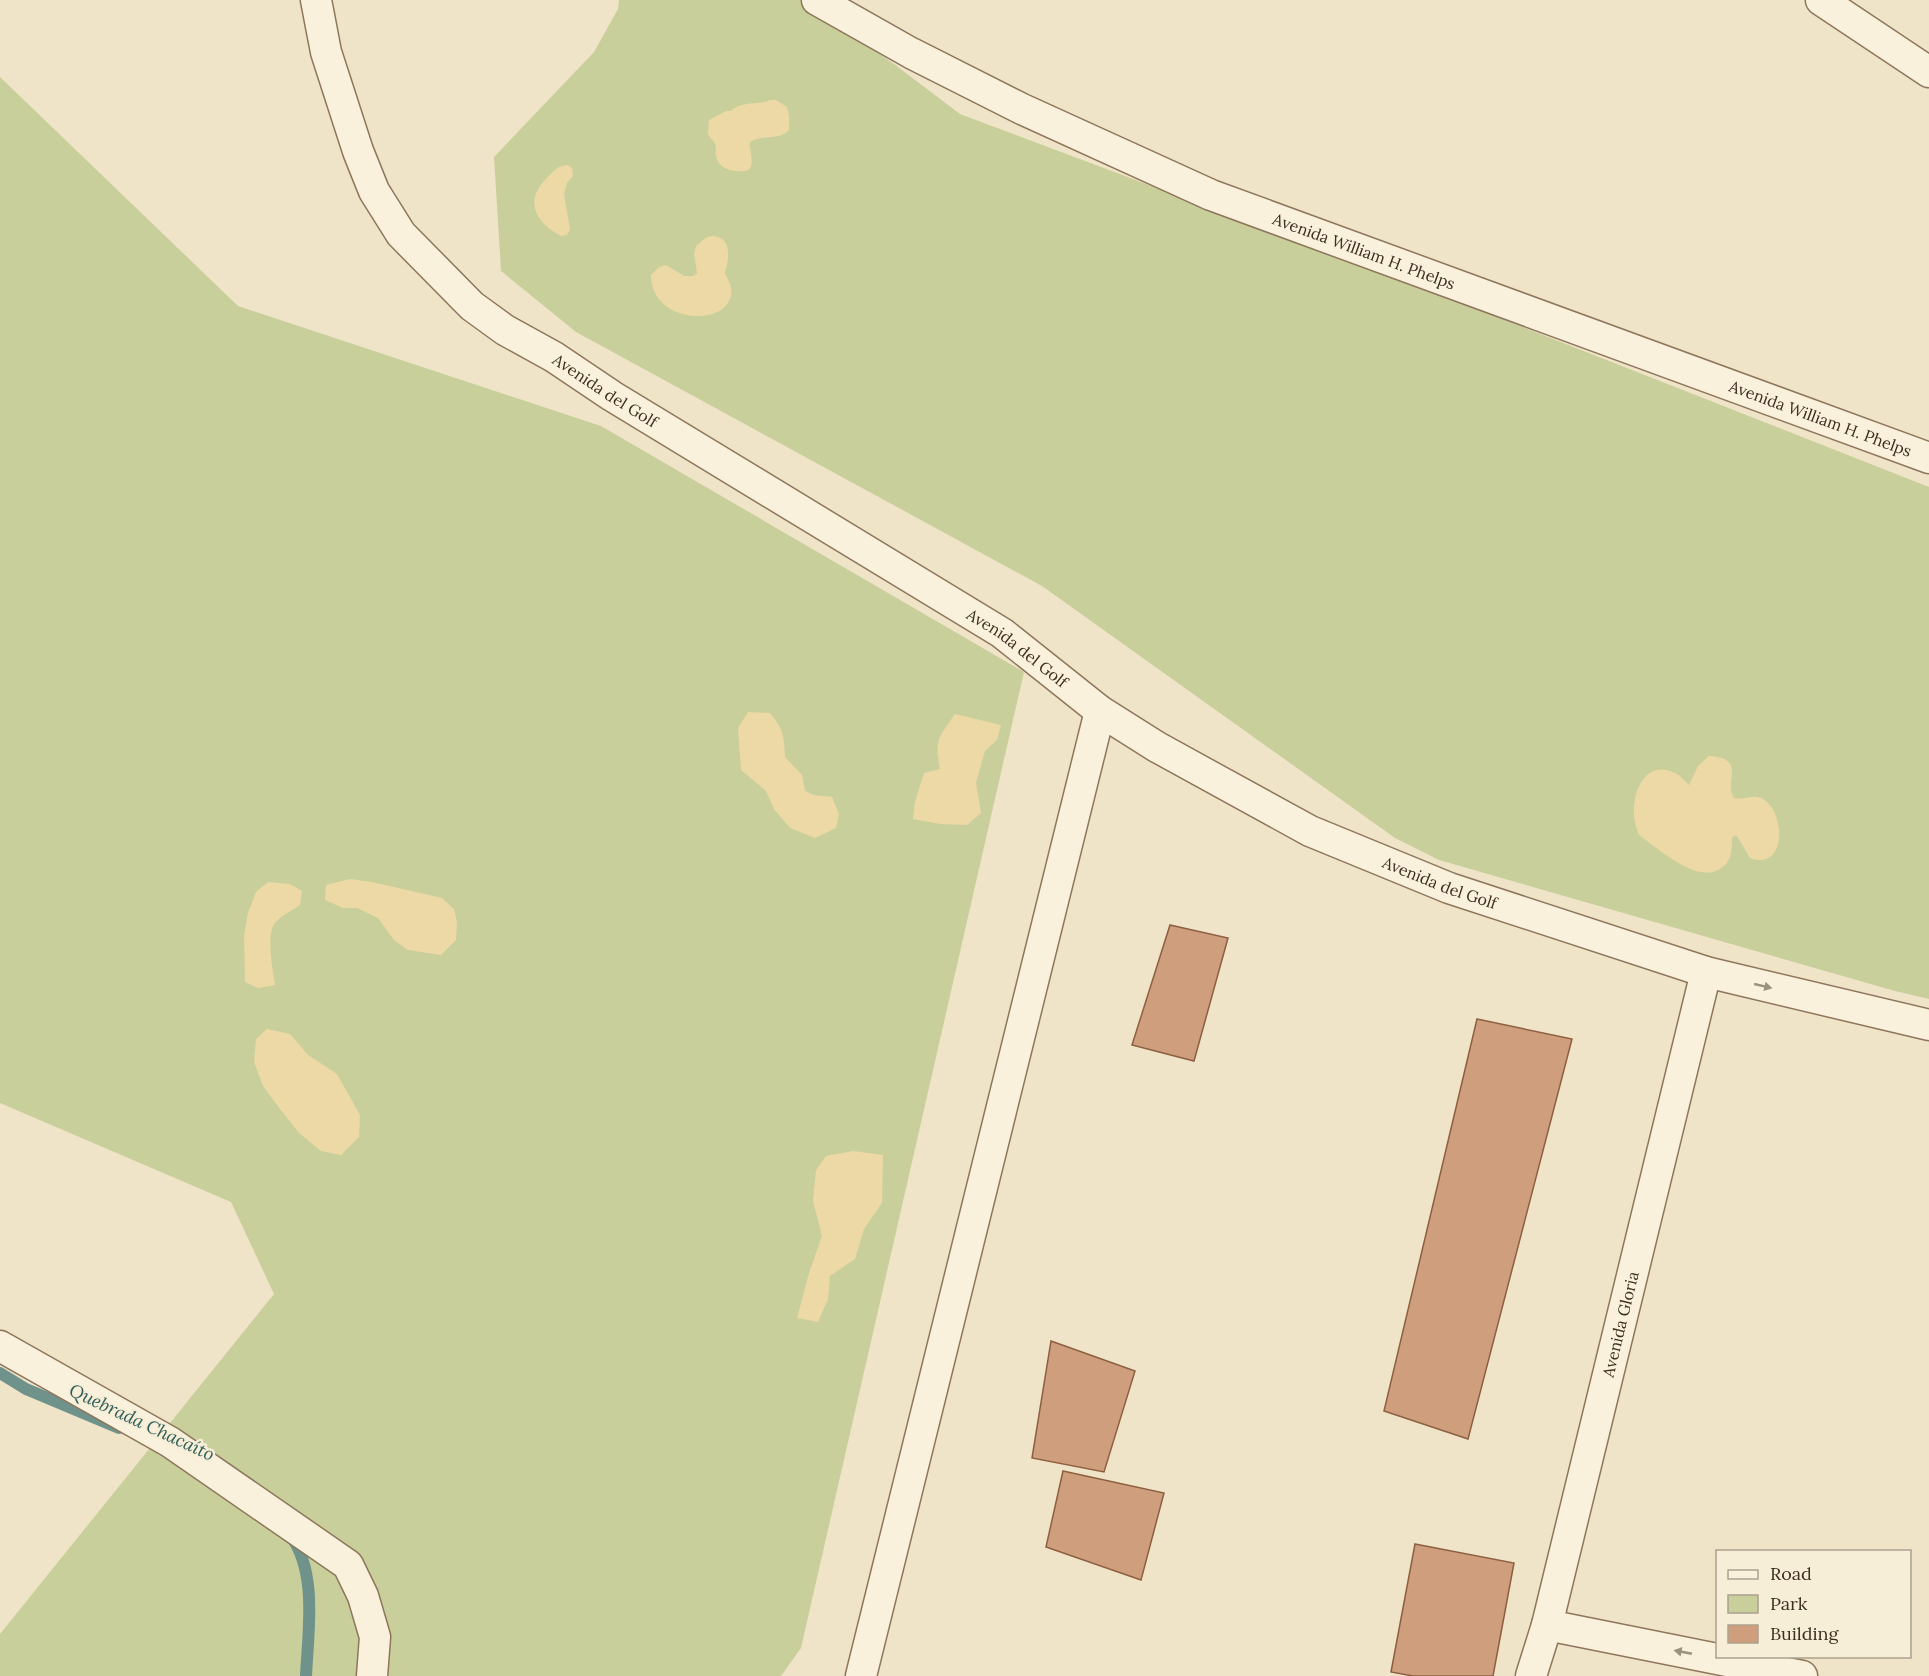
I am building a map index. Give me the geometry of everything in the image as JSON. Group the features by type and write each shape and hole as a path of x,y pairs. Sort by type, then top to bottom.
{"street":[{"name":"Avenida del Golf","path":"316,0 326,52 339,97 374,191 401,234 472,306 505,330 554,357 612,396 1002,633 1100,711 1166,753 1310,831 1449,888 1706,972 1929,1025"},
{"name":"Avenida William H. Phelps","path":"818,0 911,53 1012,104 1211,195 1929,458"},
{"path":"1821,0 1929,72"},
{"path":"861,1676 1100,711"},
{"name":"Avenida Gloria","path":"1531,1676 1547,1625 1706,972"},
{"path":"0,1346 170,1442 348,1565 363,1596 375,1637 372,1676"},
{"path":"1547,1625 1802,1676"}],"green space":[{"path":"619,0 804,0 960,114 1444,296 1929,487 1929,999 1439,860 1395,838 1042,586 576,332 501,271 494,157 594,52 618,9"},
{"path":"0,77 238,306 601,426 1024,672 801,1648 781,1676 0,1676 0,1634 274,1294 231,1202 0,1103"}],"sand":[{"path":"776,100 787,107 789,130 780,135 750,142 752,160 749,170 734,171 724,168 718,161 715,144 708,134 709,120 740,105"},
{"path":"568,165 572,168 573,176 567,183 564,194 570,230 567,235 561,236 552,231 539,218 534,204 535,196 545,180 558,168"},
{"path":"712,236 723,240 728,250 725,273 730,284 731,295 726,305 716,312 703,316 675,311 663,303 654,291 651,275 659,267 666,265 684,276 693,276 697,273 694,254 696,246 707,237"},
{"path":"748,712 770,713 775,719 782,733 785,757 802,775 805,791 814,795 832,797 839,814 836,828 815,838 790,828 774,809 766,791 741,770 738,728"},
{"path":"955,714 1001,725 997,740 985,751 976,783 981,813 967,825 940,824 913,819 915,801 924,773 940,769 939,739"},
{"path":"1709,756 1728,761 1731,766 1731,792 1734,798 1757,797 1769,804 1779,826 1777,848 1771,856 1762,860 1750,858 1737,836 1734,836 1726,864 1709,873 1699,872 1667,856 1640,836 1634,814 1638,789 1644,779 1652,772 1662,770 1677,774 1689,785 1698,766"},
{"path":"350,879 442,898 454,909 457,922 456,940 441,955 408,950 394,940 378,918 357,908 343,908 325,900 326,885"},
{"path":"268,882 290,884 302,891 300,905 281,917 273,927 270,943 275,985 258,988 245,982 244,935 248,913 256,892"},
{"path":"267,1029 290,1034 308,1055 337,1074 360,1115 359,1137 341,1155 321,1151 299,1133 263,1086 254,1062 256,1039"},
{"path":"853,1151 883,1155 882,1203 864,1229 855,1259 830,1276 828,1299 818,1322 797,1318 822,1236 813,1201 816,1170 826,1156"}],"building":[{"path":"1170,925 1228,938 1194,1061 1132,1045"},
{"path":"1477,1019 1572,1039 1468,1439 1384,1411"},
{"path":"1051,1341 1135,1371 1104,1472 1032,1458"},
{"path":"1063,1471 1164,1493 1141,1580 1046,1547"},
{"path":"1415,1544 1514,1563 1493,1676 1413,1676 1391,1672"}],"waterway":[{"name":"Quebrada Chacaíto","path":"0,1373 26,1389 119,1428"},
{"name":"Quebrada Chacaíto","path":"290,1535 305,1566 308,1584 309,1622 306,1676"}]}
